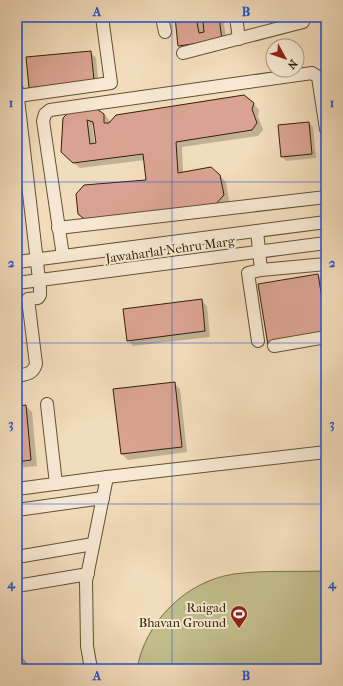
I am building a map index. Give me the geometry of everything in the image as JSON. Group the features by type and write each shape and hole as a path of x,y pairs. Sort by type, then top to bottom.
{"street":[{"path":"17,376 34,371 36,364 28,299 38,298 40,295 40,281 17,93 111,83 102,17"},
{"path":"162,17 165,32"},
{"path":"236,17 238,39"},
{"path":"183,53 303,22"},
{"path":"63,256 43,121 45,114 50,110 312,74 318,77 326,129"},
{"path":"58,228 326,197"},
{"name":"Jawaharlal Nehru Marg","path":"17,262 326,222"},
{"path":"257,231 261,270"},
{"path":"258,341 248,273 261,270 325,264 325,243"},
{"name":"Jawaharlal Nehru Marg","path":"17,283 325,243"},
{"path":"274,346 326,337"},
{"path":"47,404 56,484"},
{"path":"17,489 107,477 326,452"},
{"path":"92,669 87,646 88,574 107,477"},
{"path":"17,510 103,498"},
{"path":"17,557 94,544"},
{"path":"17,586 88,574"}],"shaded area":[{"name":"Raigad Bhavan Ground","path":"326,571 326,669 137,669 141,652 149,635 159,620 170,606 200,585 216,578 234,574"}],"water":[{"path":"17,653 32,669 17,669"}],"building":[{"path":"175,17 219,17 222,40 178,46","holes":["203,21 204,32 199,33 197,22"]},
{"path":"91,51 94,80 29,88 26,57"},
{"path":"244,95 254,103 252,109 257,123 252,130 176,142 178,173 211,167 220,175 224,195 214,206 87,221 78,214 76,194 84,185 146,180 143,154 73,163 61,152 63,118 69,112 94,107 104,114 104,123 109,123 116,115","holes":["87,120 93,122 96,143 90,144"]},
{"path":"309,122 312,154 281,157 278,125"},
{"path":"318,274 326,322 326,335 268,345 258,284"},
{"path":"202,299 205,331 127,341 123,309"},
{"path":"175,382 182,447 121,454 113,389"},
{"path":"26,405 31,460 17,462 17,406"}],"place":[{"name":"Raigad Bhavan Ground","path":"239,629"}]}
